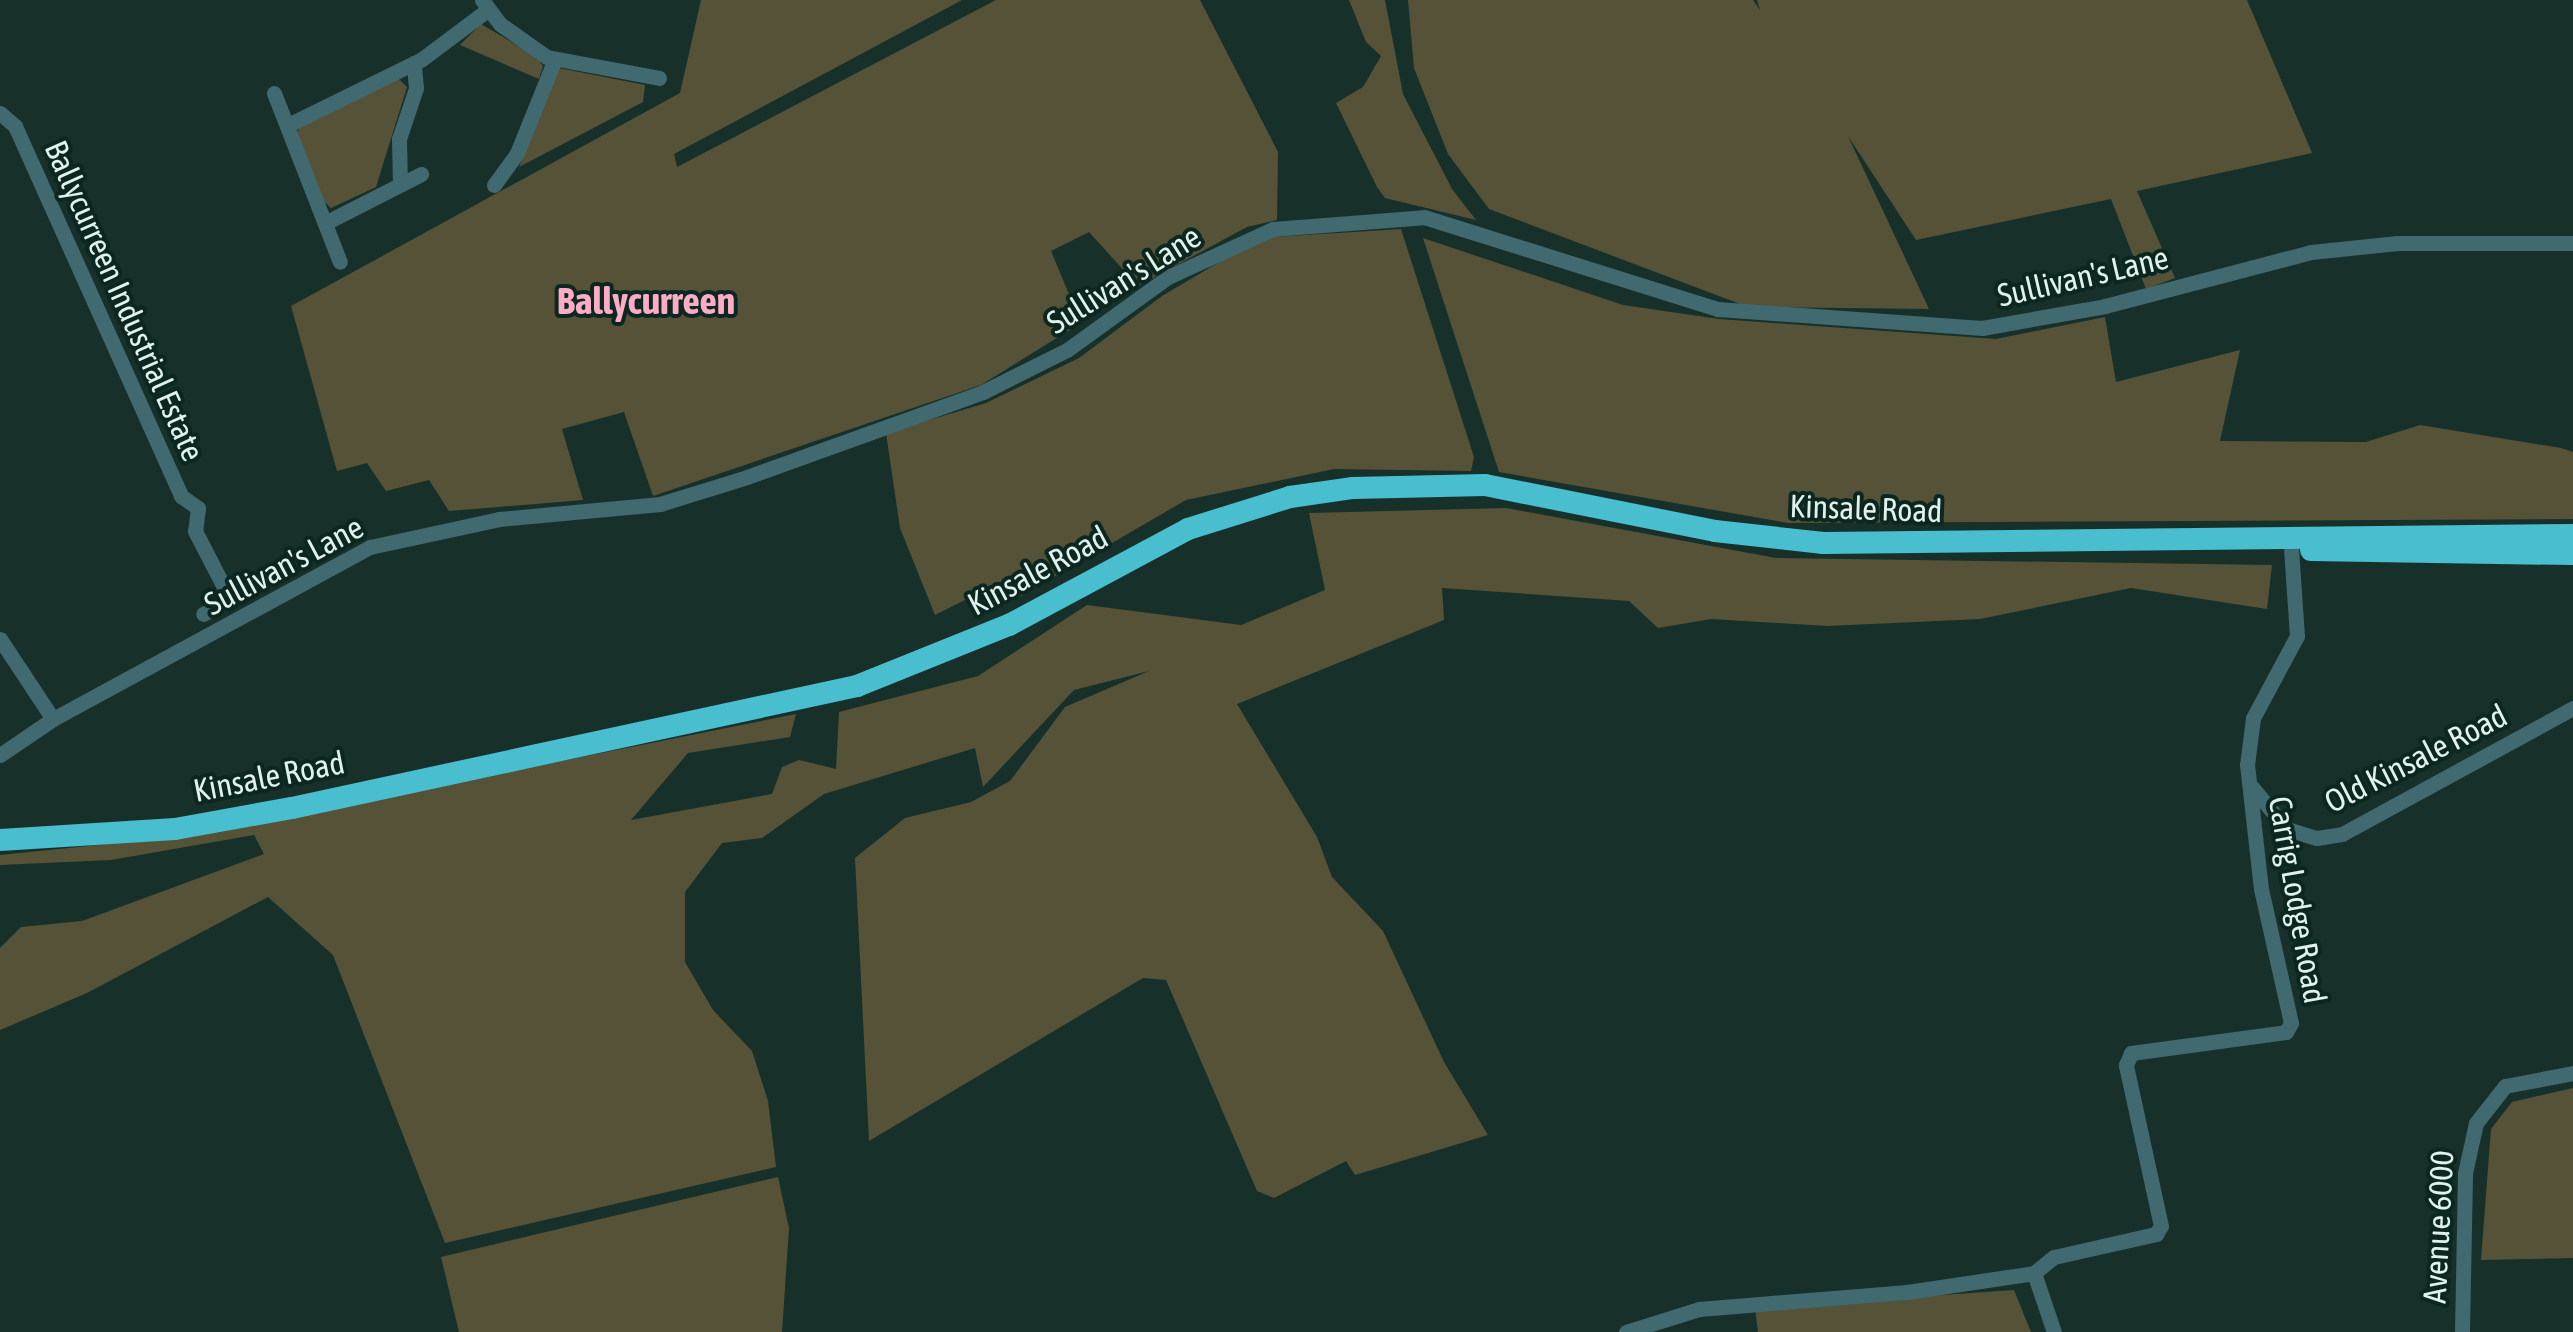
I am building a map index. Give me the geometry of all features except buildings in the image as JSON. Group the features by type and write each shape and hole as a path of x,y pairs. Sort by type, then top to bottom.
{"highway":[{"name":"Kinsale Road","path":"0,840 214,822 857,686 1009,625 1188,530 1290,498 1353,488 1485,485 1715,530 1823,543 2112,542 2288,534 2573,535"},
{"name":"Kinsale Road","path":"2112,542 2573,554"}],"street":[{"path":"288,125 414,64 484,5 556,59 659,78"},
{"path":"494,185 519,149 556,59"},
{"path":"400,184 399,139 416,88 414,64"},
{"path":"274,93 340,262"},
{"name":"Ballycurreen Industrial Estate","path":"0,113 16,126 181,496 198,508 195,530 226,591 220,605 203,614"},
{"path":"325,223 421,174"},
{"name":"Sullivan's Lane","path":"0,755 53,720 370,547 498,518 660,504 983,392 1067,350 1168,278 1272,229 1424,216 1718,308 1982,328 2105,306 2311,252 2398,243 2573,243"},
{"path":"2249,782 2254,718 2298,636 2292,549"},
{"path":"0,639 53,720"},
{"name":"Old Kinsale Road","path":"2249,782 2287,829 2317,838 2342,834 2573,708"},
{"name":"Carrig Lodge Road","path":"2034,1272 2054,1258 2156,1234 2161,1226 2121,1056 2142,1049 2286,1032 2291,1023 2263,899 2249,782"},
{"name":"Avenue 6000","path":"2462,1332 2464,1185 2476,1122 2505,1086 2573,1073"},
{"path":"1626,1332 1700,1309 1907,1292 2034,1272 2054,1332"}],"shaded area":[{"path":"701,0 962,0 674,154 677,167 996,0 1200,0 1278,152 1277,220 1247,227 1138,286 1089,232 1051,251 1081,323 981,385 653,496 624,412 562,429 583,500 449,511 429,480 386,491 367,463 337,471 291,306 680,93"},
{"path":"1349,0 1385,0 1403,94 1452,189 1476,220 1385,198 1377,187 1336,103 1363,87 1381,56 1366,42"},
{"path":"1408,0 1753,0 1760,10 1757,0 2247,0 2312,153 2137,191 2175,278 2146,289 2111,199 1916,240 1848,136 1929,309 1748,307 1489,209 1448,154 1414,68"},
{"path":"481,24 537,57 543,66 539,79 460,45"},
{"path":"559,68 645,85 643,102 519,167"},
{"path":"397,77 407,87 376,187 331,208 318,196 297,132 302,122"},
{"path":"1401,229 1474,457 1471,471 1334,469 1186,500 1012,601 999,583 935,615 900,528 886,433 986,403 1079,358 1162,296 1260,238"},
{"path":"1423,238 1623,305 1719,319 1996,339 2105,317 2116,382 2240,350 2220,441 2366,442 2420,425 2561,448 2573,452 2573,519 1788,523 1499,472"},
{"path":"1506,508 1776,558 2272,565 2267,609 2131,588 1980,619 1828,626 1711,619 1658,628 1629,601 1442,588 1444,620 1237,704 1317,837 1332,877 1383,931 1444,1062 1488,1135 1355,1175 1346,1161 1274,1198 1257,1191 1166,980 1143,978 869,1141 855,858 905,818 971,802 1010,781 1065,707 1149,671 1074,690 983,787 975,748 824,794 762,838 722,843 685,892 685,962 713,1010 752,1051 768,1101 776,1167 445,1243 333,955 268,897 87,993 0,1030 0,948 21,927 82,921 264,854 254,835 111,860 0,865 0,855 186,836 796,714 790,737 688,753 631,820 772,794 782,767 799,760 836,769 839,712 978,676 1087,605 1241,625 1325,590 1309,513"},
{"path":"2573,1088 2573,1258 2481,1260 2491,1129 2512,1102"},
{"path":"778,1177 789,1228 782,1332 459,1332 441,1257"},
{"path":"2014,1290 2031,1332 1758,1332 1755,1308"}],"district":[{"name":"Ballycurreen","path":"646,301"}]}
